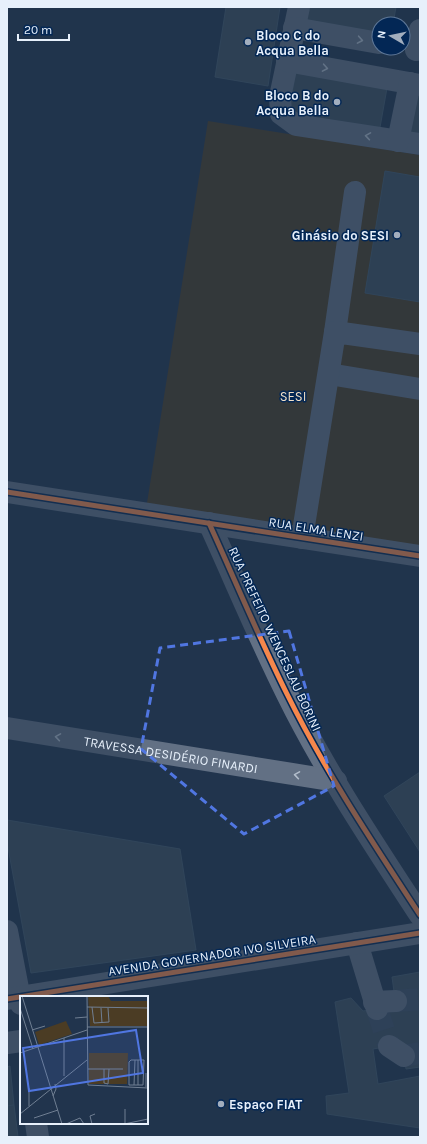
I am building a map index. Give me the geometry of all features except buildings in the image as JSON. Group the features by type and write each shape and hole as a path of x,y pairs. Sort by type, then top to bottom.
{"street":[{"path":"299,7 280,97 281,114 296,125 420,144"},
{"path":"294,28 371,42"},
{"path":"287,61 415,84 398,141"},
{"path":"302,538 329,374 355,192"},
{"path":"335,332 420,344"},
{"path":"329,374 420,389"},
{"path":"7,492 209,523"},
{"name":"RUA ELMA LENZI","path":"209,523 420,556"},
{"name":"RUA PREFEITO WENCESLAU BORINI","path":"209,523 287,694 311,739 336,781 410,883 420,915"},
{"name":"TRAVESSA DESIDÉRIO FINARDI","path":"7,728 336,781"},
{"path":"7,931 16,1000"},
{"name":"AVENIDA GOVERNADOR IVO SILVEIRA","path":"40,996 420,933"},
{"path":"357,943 382,1004"},
{"path":"7,1043 20,1041"},
{"path":"36,1124 38,1137"}],"highlighted area":[{"path":"289,631 334,786 244,834 141,749 160,648"}],"green space":[{"name":"SESI","path":"208,121 420,155 420,547 147,503"}],"tunnel":[{"path":"396,1001 420,999"},
{"path":"377,1009 389,1046"},
{"path":"404,1056 420,1053"}],"cycle path":[{"path":"7,492 420,556"},
{"path":"209,523 267,652 317,751 333,779 420,915"},
{"path":"26,996 420,933"},
{"path":"7,999 20,997"}],"place":[{"name":"Bloco C do Acqua Bella","path":"248,42"},
{"name":"Bloco B do Acqua Bella","path":"337,102"},
{"name":"Ginásio do SESI","path":"397,235"},
{"name":"Espaço FIAT","path":"221,1104"}]}
